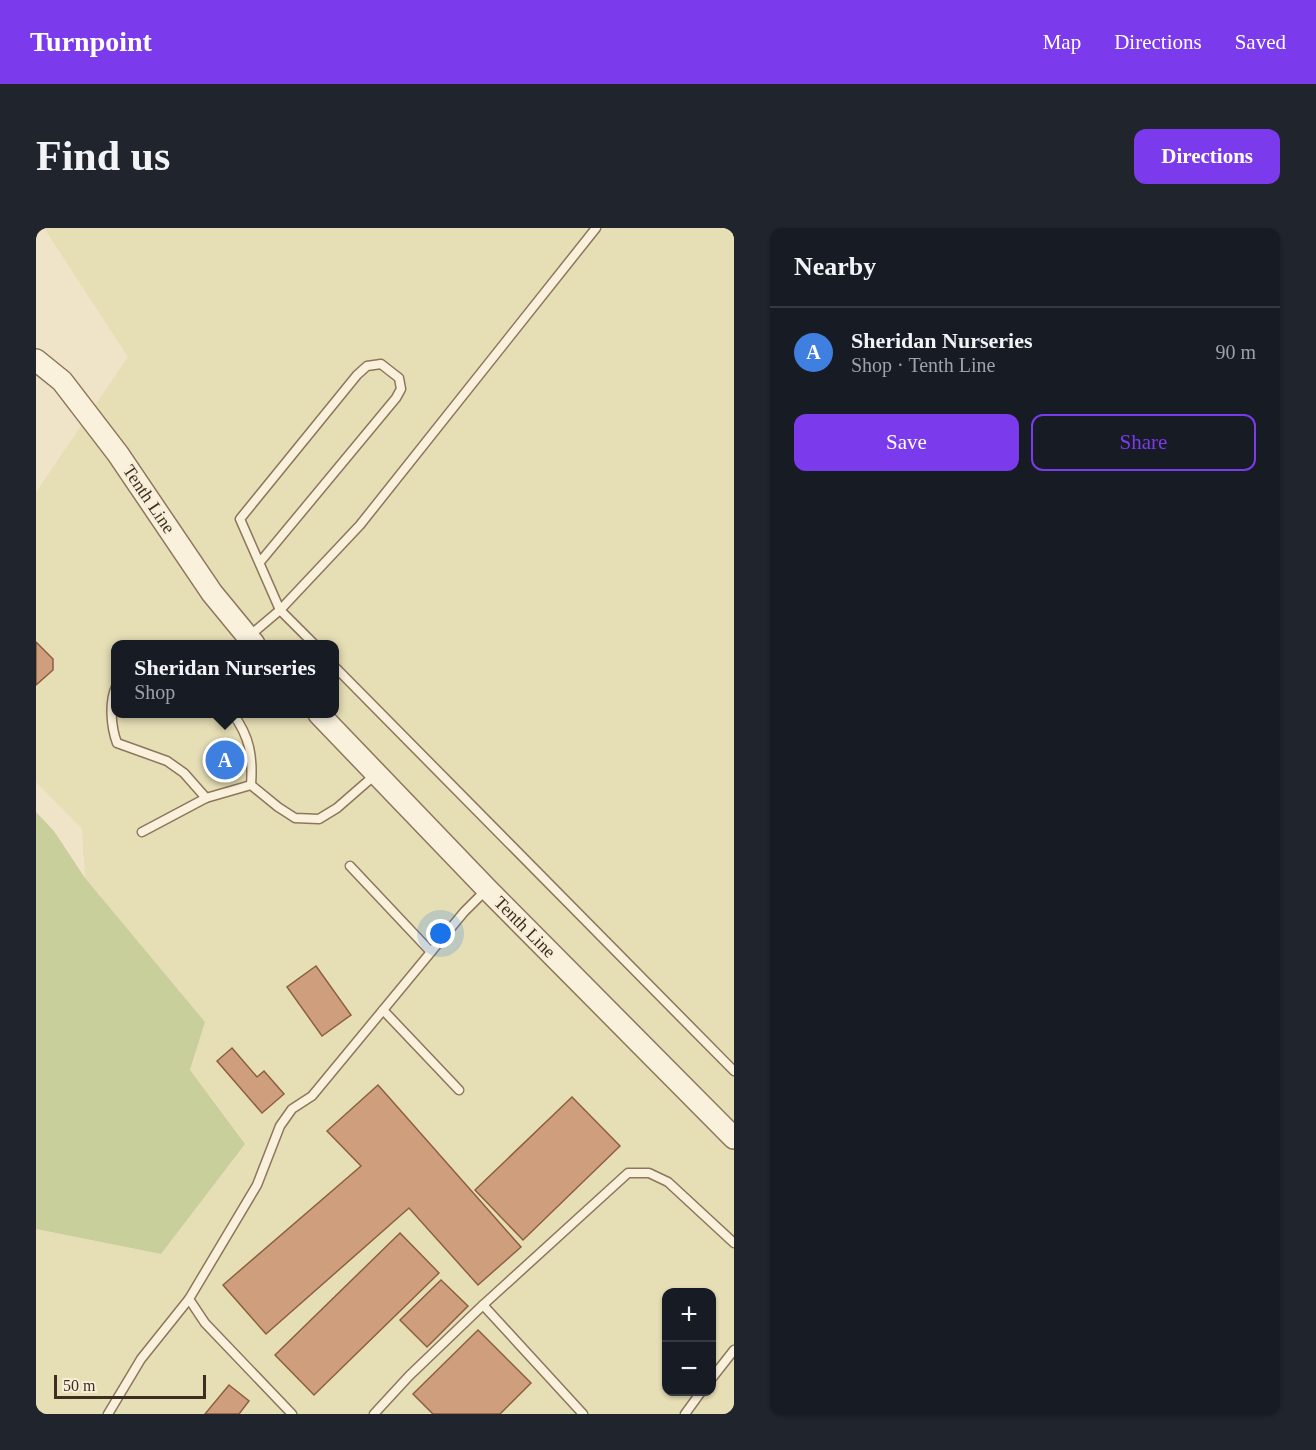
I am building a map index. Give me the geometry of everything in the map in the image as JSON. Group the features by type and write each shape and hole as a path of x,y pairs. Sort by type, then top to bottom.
{"street":[{"name":"Tenth Line","path":"36,360 62,381 118,454 212,593 250,640"},
{"name":"Tenth Line","path":"323,718 487,889 734,1138"}],"lane":[{"path":"252,640 360,525 596,228"},
{"path":"260,562 396,398 401,389 399,378 381,364 367,366 357,375 240,519 280,610 309,640"},
{"path":"339,671 734,1071"},
{"path":"113,718 117,743 167,761 184,773 206,798"},
{"path":"235,718 246,736 253,761 251,785"},
{"path":"251,785 295,818 319,819 337,808 378,773"},
{"path":"142,832 206,798 251,785"},
{"path":"350,866 431,952"},
{"path":"108,1414 141,1359 189,1299 257,1185 280,1126 292,1109 312,1096 464,912 487,889"},
{"path":"383,1010 459,1090"},
{"path":"374,1414 409,1376 483,1305 628,1173 649,1173 668,1182 734,1244"},
{"path":"189,1299 205,1323 292,1414"},
{"path":"483,1305 583,1414"},
{"path":"716,1372 734,1350"},
{"path":"685,1414 698,1396"}],"shaded area":[{"path":"44,228 734,228 734,1414 36,1414 36,1229 161,1254 245,1144 190,1070 205,1022 85,878 82,829 36,782 36,492 128,357"}],"green space":[{"path":"36,812 54,831 85,878 205,1022 190,1070 245,1144 161,1254 36,1229"}],"building":[{"path":"36,642 53,659 53,670 36,685"},
{"path":"316,966 351,1015 322,1036 287,987"},
{"path":"232,1048 257,1077 264,1071 284,1094 262,1113 217,1061"},
{"path":"378,1085 521,1247 478,1285 409,1208 266,1334 223,1285 361,1166 327,1131"},
{"path":"572,1097 620,1146 523,1240 475,1190"},
{"path":"400,1233 439,1273 314,1395 275,1355"},
{"path":"441,1280 468,1306 427,1347 400,1320"},
{"path":"478,1330 531,1383 500,1414 433,1414 413,1394"},
{"path":"229,1385 249,1401 239,1414 205,1414"}],"place":[{"name":"Sheridan Nurseries","path":"225,760"}]}
